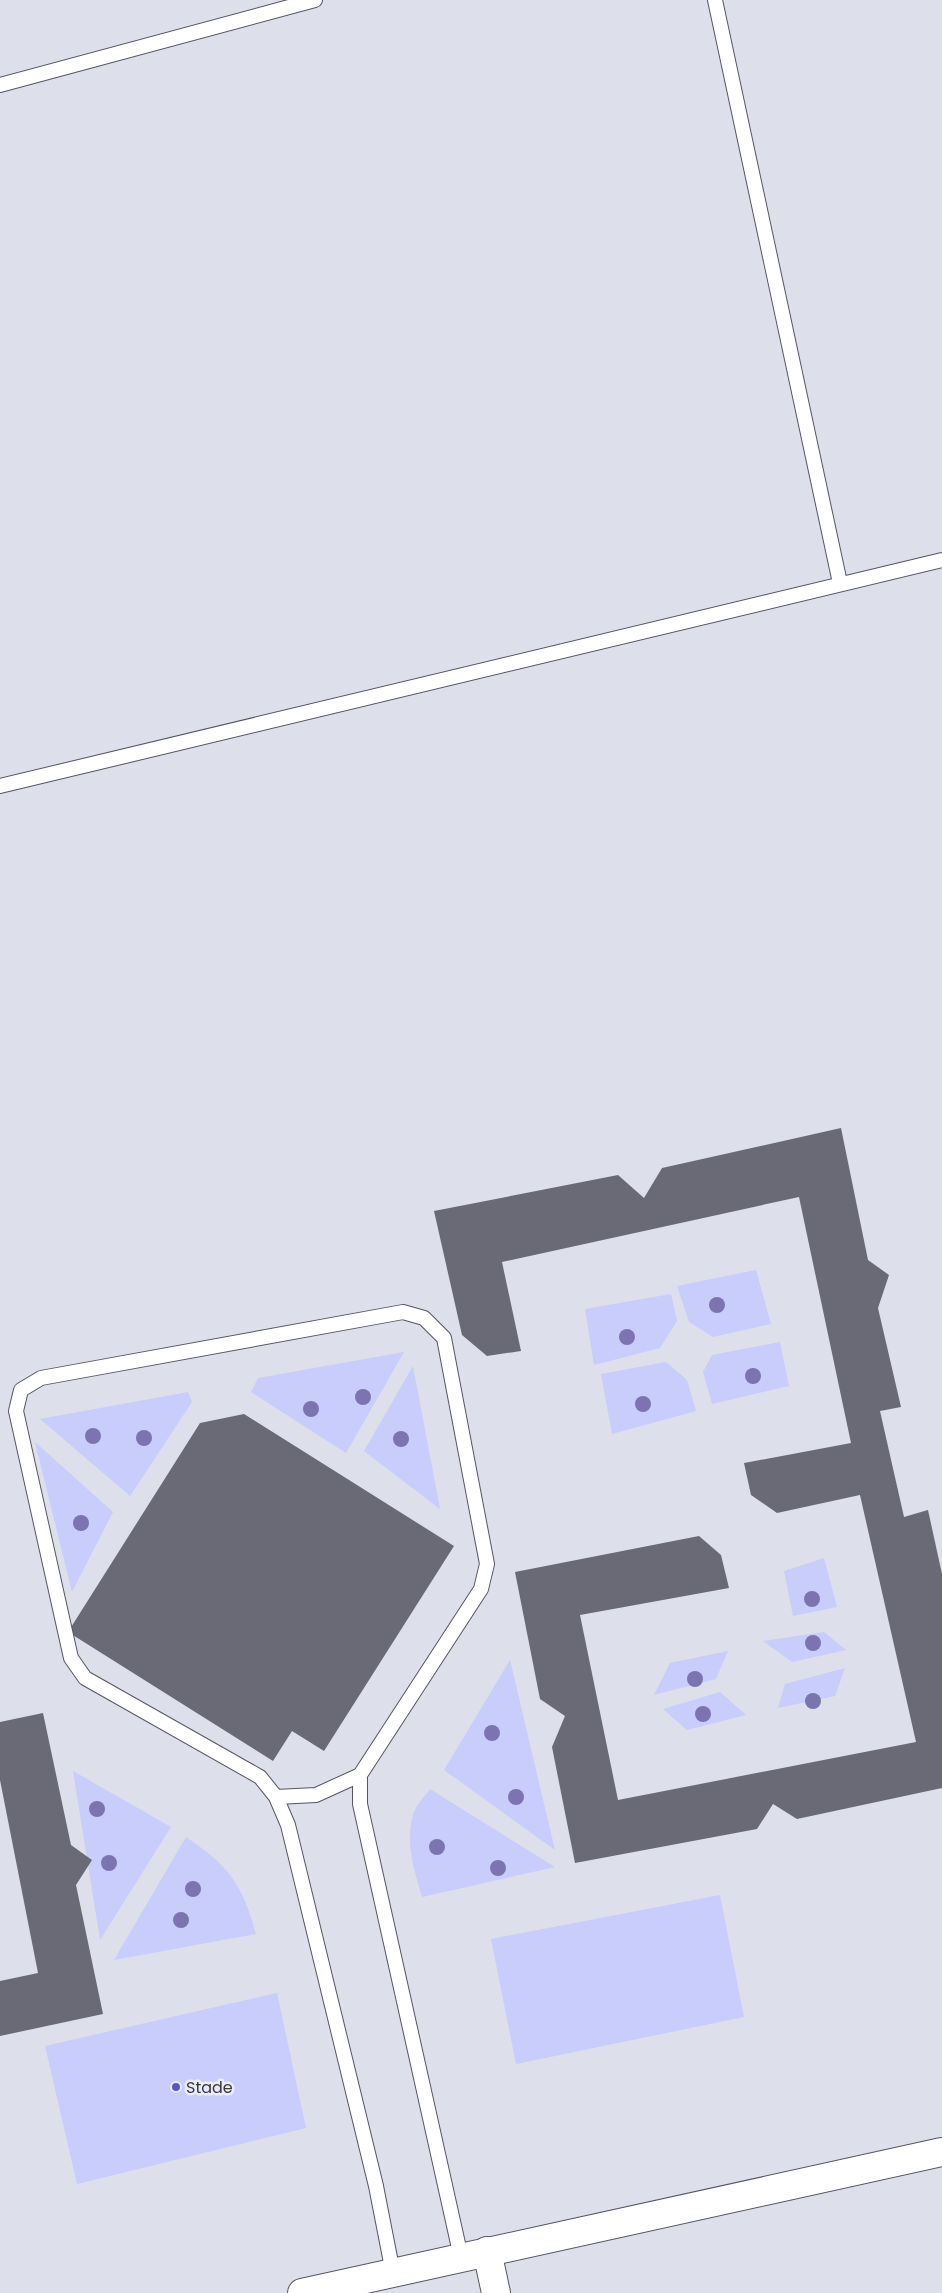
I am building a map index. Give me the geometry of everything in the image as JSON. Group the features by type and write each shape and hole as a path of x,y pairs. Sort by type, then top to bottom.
{"street":[{"path":"302,2293 942,2152"},
{"path":"487,2251 496,2293"}],"lane":[{"path":"0,85 315,0"},
{"path":"715,0 840,583"},
{"path":"0,786 942,560"},
{"path":"276,1797 316,1795 360,1775 480,1589 487,1564 444,1338 424,1318 403,1312 41,1378 21,1390 16,1411 71,1658 85,1678 260,1777 276,1797 290,1834 376,2186 393,2273"},
{"path":"360,1775 360,1804 461,2257"}],"shaded area":[{"path":"756,1270 771,1324 713,1337 689,1322 677,1286"},
{"path":"671,1294 677,1321 660,1348 594,1365 585,1309"},
{"path":"780,1342 789,1386 712,1404 703,1372 712,1355"},
{"path":"404,1352 346,1453 251,1392 258,1378"},
{"path":"666,1362 687,1380 696,1411 612,1434 601,1374"},
{"path":"413,1366 440,1509 364,1451"},
{"path":"188,1392 192,1402 130,1496 40,1419"},
{"path":"35,1442 113,1512 72,1592"},
{"path":"824,1558 837,1607 793,1616 784,1571"},
{"path":"824,1632 846,1650 792,1662 763,1641"},
{"path":"728,1651 716,1679 654,1695 670,1663"},
{"path":"510,1660 555,1850 444,1770"},
{"path":"845,1668 835,1696 778,1708 785,1684"},
{"path":"720,1692 746,1715 687,1730 663,1709"},
{"path":"73,1771 171,1827 100,1940"},
{"path":"430,1789 555,1867 422,1897 411,1855 410,1834 415,1809"},
{"path":"186,1837 213,1857 232,1878 245,1902 256,1934 114,1960"},
{"path":"720,1895 744,2017 516,2064 491,1939"},
{"name":"Stade","path":"277,1993 306,2128 77,2184 45,2046"}],"building":[{"path":"841,1128 868,1260 889,1275 878,1308 901,1407 880,1411 904,1517 928,1510 942,1574 942,1788 797,1819 773,1804 757,1829 575,1863 552,1747 565,1716 540,1699 515,1572 699,1536 721,1555 729,1588 580,1615 618,1800 916,1742 860,1495 777,1513 751,1495 744,1463 851,1443 799,1197 502,1262 521,1351 487,1356 462,1335 434,1211 618,1175 644,1198 662,1168"},
{"path":"244,1414 454,1546 324,1751 292,1731 273,1761 68,1632 200,1423"},
{"path":"43,1713 71,1845 92,1860 76,1885 103,2014 0,2036 0,1981 38,1973 0,1780 0,1722"}],"place":[{"name":"Stade","path":"176,2087"}]}
